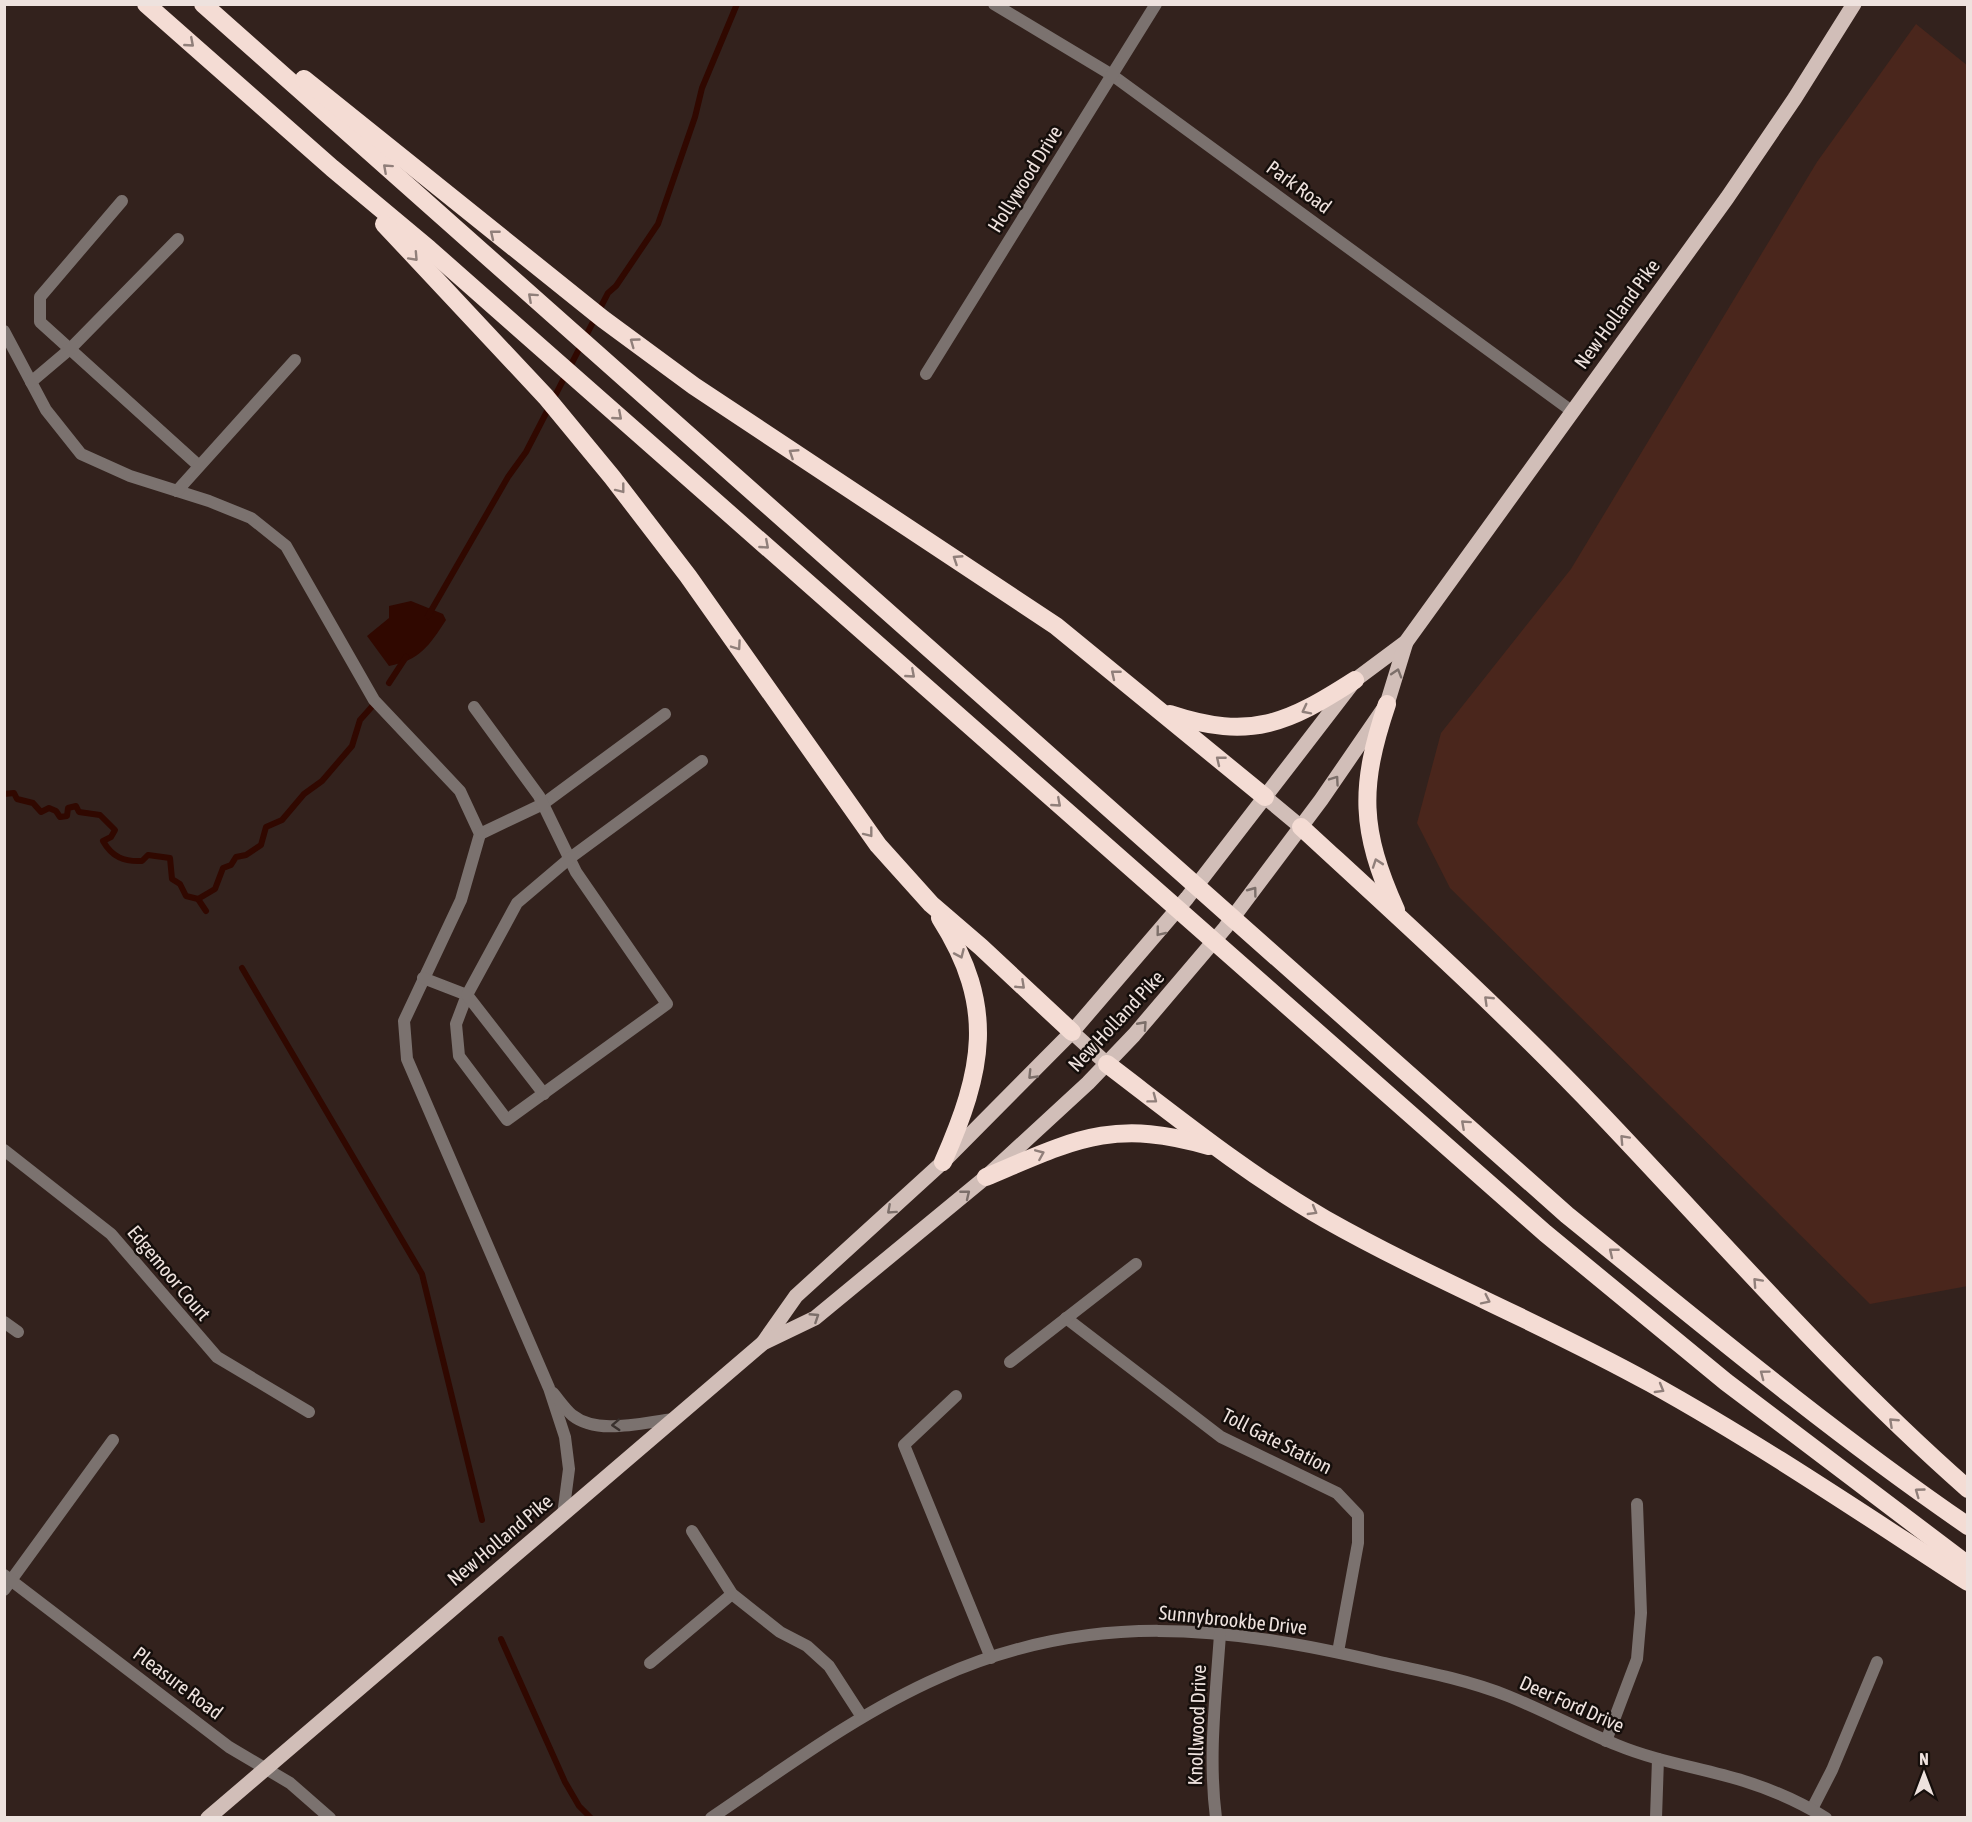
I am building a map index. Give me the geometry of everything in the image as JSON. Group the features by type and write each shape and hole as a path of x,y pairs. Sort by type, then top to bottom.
{"highway":[{"path":"146,4 568,371 1617,1295 1726,1382 1968,1565"},
{"path":"203,4 1567,1215 1754,1367 1919,1493 1968,1526"},
{"path":"213,4 596,314 694,386 1056,627 1265,797"},
{"path":"332,168 551,404 688,576 856,817 931,904 1072,1032"},
{"path":"1160,711 1188,720 1222,726 1270,724 1306,711 1355,680"},
{"path":"1387,704 1370,758 1367,814 1376,864 1399,917"},
{"path":"1301,827 1496,1008 1601,1114 1826,1356 1968,1489"},
{"path":"931,904 960,953 968,974 978,1017 975,1076 963,1116 943,1162"},
{"path":"1107,1064 1219,1149 1290,1198 1354,1234 1599,1355 1706,1415 1968,1582"},
{"path":"986,1177 1068,1143 1104,1134 1162,1135 1219,1149"}],"main road":[{"name":"New Holland Pike","path":"208,1818 763,1343 796,1296 943,1162 1072,1032 1142,955 1355,680 1406,642 1740,180 1796,98 1854,4"},
{"name":"New Holland Pike","path":"763,1343 815,1318 986,1177 1107,1064 1178,986 1301,827 1387,704 1406,642"},
{"path":"1265,797 1301,827"},
{"path":"1072,1032 1107,1064"}],"street":[{"name":"Park Road","path":"994,4 1112,75 1573,411"},
{"name":"Hollywood Drive","path":"926,375 1156,4"},
{"path":"122,201 39,297 40,322 198,465"},
{"path":"31,382 70,349 178,239"},
{"path":"4,331 46,411 81,454 130,476 251,518 286,546 306,578 340,644 374,699 460,791 480,834 461,900 404,1021 407,1059 549,1388 565,1437 567,1458 563,1515"},
{"path":"177,491 295,360"},
{"path":"474,707 543,804 570,858 667,1004 507,1120 459,1056 456,1024 467,995 517,903 570,858 702,761"},
{"path":"480,834 543,804 666,714"},
{"path":"423,978 467,995 544,1094"},
{"name":"Edgemoor Court","path":"4,1150 111,1234 217,1358 309,1412"},
{"path":"1010,1362 1136,1264"},
{"name":"Toll Gate Station","path":"1066,1318 1221,1437 1337,1493 1358,1515 1358,1543 1338,1652"},
{"path":"4,1322 18,1332"},
{"path":"549,1388 572,1415 590,1424 613,1426 674,1419"},
{"path":"956,1396 904,1445 991,1658"},
{"path":"7,1582 113,1440"},
{"path":"1606,1741 1637,1659 1641,1613 1637,1504"},
{"path":"692,1531 732,1594 780,1632 807,1646 829,1666 862,1717"},
{"name":"Pleasure Road","path":"7,1582 230,1747 290,1783 330,1818"},
{"path":"650,1663 732,1594"},
{"name":"Sunnybrookbe Drive","path":"711,1818 862,1717 933,1680 991,1658 1037,1644 1094,1632 1146,1630 1220,1634 1338,1652 1470,1685"},
{"name":"Knollwood Drive","path":"1216,1818 1212,1788 1212,1742 1220,1634"},
{"path":"1812,1809 1832,1770 1877,1662"},
{"name":"Deer Ford Drive","path":"1470,1685 1506,1696 1606,1741 1658,1759 1743,1780 1812,1809 1826,1818"},
{"path":"1656,1818 1658,1759"}],"shaded area":[{"path":"1916,24 1968,66 1968,1286 1870,1304 1450,888 1417,823 1441,733 1571,569 1817,162"},
{"path":"411,601 443,614 446,620 416,656 389,666 367,636 389,618 389,606"}],"waterway":[{"path":"428,616 508,477 526,452 608,293 616,286 658,224 695,117 702,88 737,4"},
{"path":"389,683 406,657"},
{"path":"198,899 215,889 223,868 231,865 236,857 246,855 261,845 266,827 282,820 304,794 322,781 352,746 360,720 377,701"},
{"path":"4,794 14,793 17,799 33,803 41,812 49,808 56,811 60,817 67,816 68,808 76,806 79,812 100,815 115,830 111,837 103,841 110,851 130,861 142,861 148,855 170,858 172,879 180,884 186,896 198,899 206,911"},
{"path":"242,968 422,1274 482,1520"},
{"path":"501,1639 565,1782 579,1806 591,1818"}]}
